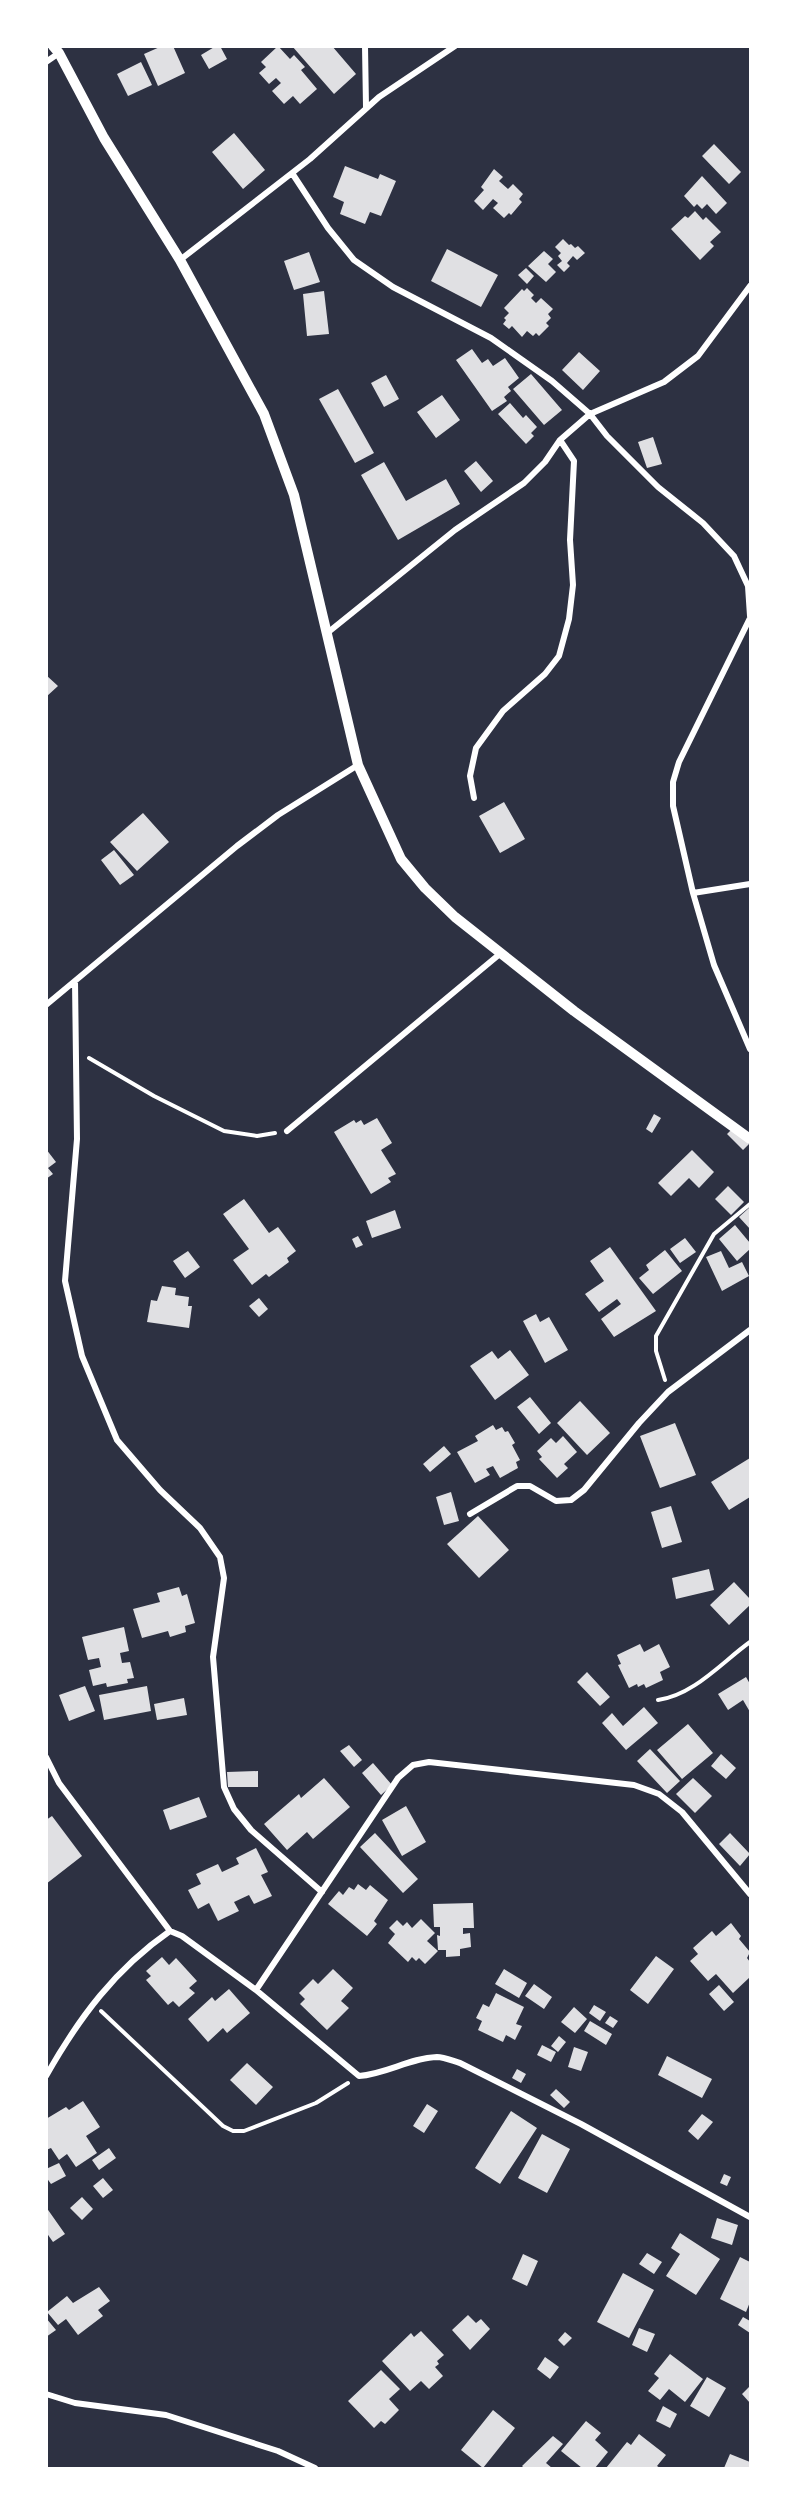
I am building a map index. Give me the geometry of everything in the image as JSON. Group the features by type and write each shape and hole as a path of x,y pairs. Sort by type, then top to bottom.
{"street":[{"path":"365,46 366,107"},
{"path":"180,260 292,173 366,107 400,81 455,46"},
{"path":"46,62 56,50 104,138 180,260 264,414 294,495 358,765 401,859 425,888 455,917 574,1011 750,1139"},
{"path":"292,173 328,228 354,260 393,287 491,338 552,381 590,414 607,436 658,487 703,523 734,556 748,586 750,617 679,762 673,782 673,806 693,893 714,965 750,1049"},
{"path":"326,635 455,530 524,483 545,462 560,440 590,414 664,382 698,356 750,286"},
{"path":"474,798 470,776 477,748 503,711 545,674 559,656 569,619 573,585 570,540 574,461 560,440"},
{"path":"46,1005 198,877 262,827 358,765"},
{"path":"693,893 750,884"},
{"path":"287,1131 501,952"},
{"path":"75,981 78,1052 77,1139 65,1281 82,1356 117,1440 160,1491 200,1528 220,1557 224,1578 213,1657 224,1787 234,1809 251,1830 322,1892"},
{"path":"470,1514 517,1486 530,1486 556,1501 571,1500 584,1490 639,1423 668,1392 750,1330"},
{"path":"46,1757 59,1784 170,1931 182,1936 256,1990 359,2076 372,2075 417,2061 439,2057 460,2063 581,2124 750,2217"},
{"path":"256,1990 398,1778 413,1765 429,1762 634,1785 659,1794 682,1812 750,1894"},
{"path":"46,2076 92,2002 125,1968 170,1931"},
{"path":"46,2394 75,2403 166,2415 278,2451 315,2469"}],"path":[{"path":"78,1052 154,1096 224,1131 257,1136 287,1131"},
{"path":"668,1392 656,1351 656,1336 714,1234 750,1204"},
{"path":"658,1700 673,1698 687,1691 750,1642"},
{"path":"92,2002 223,2126 233,2131 244,2131 316,2103 359,2076"}],"building":[{"path":"162,46 173,46 185,73 158,86 144,54"},
{"path":"220,46 227,59 209,69 201,55"},
{"path":"278,46 290,59 294,55 305,67 301,70 317,89 300,104 293,96 284,104 272,91 281,83 276,78 269,84 259,73 266,67 261,62"},
{"path":"292,46 332,46 356,74 334,94"},
{"path":"141,62 152,85 128,96 117,74"},
{"path":"234,133 265,170 243,189 212,152"},
{"path":"714,144 741,172 729,184 702,156"},
{"path":"345,166 378,179 380,174 396,181 381,216 370,212 365,224 340,214 344,202 333,197"},
{"path":"494,169 503,177 499,181 508,189 513,184 523,194 519,199 522,202 511,215 509,213 504,218 493,208 498,203 493,199 483,210 474,201 484,190 481,187"},
{"path":"702,176 727,203 716,214 707,204 702,209 697,204 694,207 684,196"},
{"path":"695,211 703,220 706,217 721,232 710,242 714,246 700,260 671,229 685,216 688,218"},
{"path":"563,239 575,248 578,246 585,253 577,260 573,256 567,263 570,266 564,272 557,265 562,261 558,256 561,253 555,247"},
{"path":"447,249 498,275 481,307 431,281"},
{"path":"544,251 553,259 548,264 556,272 546,282 528,266"},
{"path":"309,252 320,282 294,290 284,261"},
{"path":"526,268 534,276 527,284 518,275"},
{"path":"527,288 534,295 531,298 536,303 541,298 553,309 548,314 551,318 546,323 549,326 539,336 536,333 533,336 527,331 522,337 512,326 509,329 503,324 506,320 504,318 509,313 504,308 522,289 524,291"},
{"path":"324,291 329,334 307,336 303,294"},
{"path":"472,349 482,363 488,359 493,366 505,358 519,378 508,387 511,391 504,397 507,401 492,411 456,360"},
{"path":"579,352 600,371 583,390 562,370"},
{"path":"531,374 562,410 544,425 513,389"},
{"path":"386,375 399,399 384,407 371,383"},
{"path":"338,389 374,453 355,463 319,399"},
{"path":"442,395 460,420 436,438 417,412"},
{"path":"510,403 523,418 526,415 537,427 531,433 534,436 526,444 498,414"},
{"path":"653,437 662,464 647,468 638,442"},
{"path":"476,461 493,481 481,492 464,471"},
{"path":"384,462 406,501 446,479 460,504 398,540 361,475"},
{"path":"46,675 58,686 46,697"},
{"path":"504,802 525,839 500,853 479,816"},
{"path":"143,813 169,842 137,871 110,842"},
{"path":"114,850 134,875 120,885 101,860"},
{"path":"654,1114 661,1118 652,1133 646,1129"},
{"path":"377,1118 392,1143 381,1150 396,1174 388,1178 391,1182 371,1194 334,1132 354,1120 356,1123 361,1120 364,1125"},
{"path":"733,1128 749,1144 743,1150 727,1134"},
{"path":"46,1149 56,1162 48,1168 53,1174 46,1179"},
{"path":"692,1150 714,1172 699,1188 689,1178 671,1196 658,1183"},
{"path":"728,1186 744,1202 731,1215 715,1199"},
{"path":"244,1199 269,1233 278,1227 296,1251 287,1258 289,1262 269,1277 266,1274 252,1285 233,1260 249,1249 223,1214"},
{"path":"750,1207 750,1229 739,1217"},
{"path":"395,1210 401,1228 372,1238 366,1221"},
{"path":"735,1225 750,1243 750,1249 737,1261 719,1239"},
{"path":"358,1236 363,1245 356,1248 352,1239"},
{"path":"685,1238 696,1252 680,1263 670,1249"},
{"path":"610,1247 656,1311 614,1337 601,1319 621,1304 617,1299 599,1312 585,1294 604,1281 590,1261"},
{"path":"665,1250 682,1271 653,1294 639,1278 649,1270 646,1265"},
{"path":"188,1251 200,1267 185,1278 173,1261"},
{"path":"721,1251 729,1268 742,1262 749,1276 722,1291 706,1257"},
{"path":"162,1286 176,1288 175,1295 189,1297 188,1306 192,1306 189,1328 147,1322 151,1300 157,1301"},
{"path":"259,1298 268,1309 259,1317 249,1306"},
{"path":"536,1314 540,1322 549,1317 568,1350 545,1363 523,1321"},
{"path":"510,1350 529,1375 495,1400 470,1366 492,1351 498,1359"},
{"path":"530,1397 551,1423 539,1434 517,1407"},
{"path":"580,1401 610,1433 587,1455 557,1423"},
{"path":"675,1423 696,1475 660,1488 640,1436"},
{"path":"493,1425 496,1430 502,1427 505,1432 508,1431 515,1443 512,1445 520,1460 516,1462 518,1468 500,1478 493,1466 486,1469 490,1475 475,1483 457,1452 478,1441 475,1436"},
{"path":"563,1436 577,1452 564,1464 568,1468 557,1478 539,1459 542,1457 537,1451 551,1438 556,1443"},
{"path":"444,1446 451,1454 430,1472 423,1464"},
{"path":"750,1458 750,1497 729,1510 711,1482"},
{"path":"451,1492 459,1521 444,1525 436,1497"},
{"path":"671,1506 682,1542 662,1548 651,1512"},
{"path":"478,1516 509,1550 479,1578 447,1544"},
{"path":"709,1569 714,1590 676,1599 672,1578"},
{"path":"734,1582 750,1599 750,1605 729,1625 710,1605"},
{"path":"179,1587 182,1596 187,1594 195,1623 185,1626 186,1632 170,1637 168,1631 142,1638 133,1609 160,1602 157,1593"},
{"path":"124,1627 129,1651 120,1653 122,1663 130,1662 134,1678 127,1679 128,1683 107,1687 106,1683 93,1686 89,1670 101,1667 99,1658 88,1660 82,1637"},
{"path":"640,1644 644,1652 659,1644 670,1667 660,1672 663,1680 646,1688 644,1684 638,1687 637,1684 629,1688 618,1665 621,1664 617,1655"},
{"path":"587,1672 610,1697 600,1706 577,1682"},
{"path":"746,1677 750,1684 750,1712 743,1700 728,1710 718,1694"},
{"path":"85,1686 95,1711 69,1721 59,1695"},
{"path":"147,1686 151,1711 104,1720 99,1695"},
{"path":"184,1698 187,1715 157,1720 154,1704"},
{"path":"644,1707 658,1723 626,1750 602,1723 612,1713 623,1726"},
{"path":"688,1724 713,1753 682,1779 657,1750"},
{"path":"349,1745 362,1760 354,1767 340,1751"},
{"path":"650,1749 680,1781 667,1793 637,1761"},
{"path":"721,1754 736,1768 726,1779 711,1766"},
{"path":"373,1763 392,1785 381,1795 362,1773"},
{"path":"258,1771 258,1787 228,1787 227,1772"},
{"path":"324,1778 350,1807 313,1839 307,1832 287,1850 264,1824 299,1794 301,1798"},
{"path":"693,1778 712,1796 695,1813 676,1794"},
{"path":"199,1797 207,1817 170,1830 163,1810"},
{"path":"406,1806 426,1842 402,1856 382,1820"},
{"path":"52,1816 82,1856 46,1884 46,1820"},
{"path":"375,1833 418,1879 403,1893 360,1847"},
{"path":"730,1833 750,1854 740,1866 719,1844"},
{"path":"256,1848 268,1872 261,1875 272,1896 254,1904 249,1895 234,1902 239,1911 218,1921 209,1903 198,1909 188,1890 201,1884 196,1874 218,1864 222,1872 239,1864 236,1858"},
{"path":"358,1884 366,1890 370,1885 388,1900 374,1921 377,1924 367,1936 328,1904 339,1891 343,1895 349,1887 354,1890"},
{"path":"473,1903 474,1928 463,1928 463,1934 470,1933 471,1947 460,1949 460,1956 446,1957 446,1950 438,1950 437,1935 440,1936 440,1927 434,1927 433,1904"},
{"path":"421,1919 435,1933 427,1941 438,1951 425,1964 419,1958 416,1961 412,1957 408,1962 388,1943 395,1934 389,1928 397,1920 403,1926 407,1922 412,1928"},
{"path":"731,1923 741,1936 739,1939 750,1952 747,1958 750,1962 750,1977 733,1993 716,1974 708,1981 690,1961 698,1954 693,1948 712,1931 716,1936"},
{"path":"656,1956 674,1969 648,2004 630,1990"},
{"path":"162,1957 169,1965 176,1958 197,1981 189,1988 195,1993 179,2007 173,2001 168,2005 146,1980 151,1976 146,1971"},
{"path":"333,1969 353,1988 341,2001 349,2008 327,2030 300,2004 305,1999 299,1993 313,1979 318,1984"},
{"path":"504,1969 527,1983 519,1998 495,1984"},
{"path":"534,1984 552,1997 544,2009 525,1996"},
{"path":"719,1985 734,2002 724,2011 709,1994"},
{"path":"229,1989 250,2013 227,2033 223,2028 208,2042 188,2019 212,1997 215,2001"},
{"path":"496,1993 524,2007 516,2024 522,2026 515,2040 506,2035 503,2042 478,2030 482,2021 476,2018 483,2004 489,2007"},
{"path":"594,2005 606,2012 600,2021 589,2013"},
{"path":"574,2007 587,2019 575,2033 561,2022"},
{"path":"610,2016 618,2021 613,2028 605,2023"},
{"path":"590,2021 612,2034 606,2045 584,2031"},
{"path":"559,2036 566,2042 558,2052 551,2046"},
{"path":"542,2045 556,2052 551,2062 537,2055"},
{"path":"574,2047 588,2052 581,2071 568,2067"},
{"path":"667,2056 712,2079 702,2098 658,2075"},
{"path":"247,2063 273,2087 256,2105 230,2080"},
{"path":"517,2069 526,2074 521,2083 512,2078"},
{"path":"556,2089 570,2102 564,2108 550,2095"},
{"path":"83,2101 100,2127 86,2136 97,2153 76,2167 67,2154 59,2160 51,2148 46,2150 46,2119 66,2107 69,2110"},
{"path":"427,2104 438,2111 424,2133 413,2126"},
{"path":"511,2111 537,2128 500,2184 475,2168"},
{"path":"702,2114 713,2122 698,2140 688,2131"},
{"path":"542,2134 570,2149 547,2193 518,2178"},
{"path":"109,2148 116,2158 99,2170 92,2160"},
{"path":"59,2163 66,2176 51,2184 46,2177 46,2169"},
{"path":"724,2174 731,2177 727,2186 720,2183"},
{"path":"103,2178 113,2190 103,2198 93,2186"},
{"path":"82,2197 93,2209 82,2220 70,2208"},
{"path":"46,2207 65,2234 53,2242 46,2232"},
{"path":"717,2218 738,2225 732,2245 711,2238"},
{"path":"680,2233 720,2259 696,2295 666,2276 680,2254 671,2248"},
{"path":"647,2253 662,2262 654,2274 639,2264"},
{"path":"523,2254 538,2261 527,2286 512,2279"},
{"path":"740,2257 750,2262 750,2302 746,2312 720,2299"},
{"path":"623,2273 654,2290 629,2338 597,2322"},
{"path":"99,2287 110,2301 98,2310 103,2316 78,2335 66,2319 58,2325 47,2312 67,2296 73,2303"},
{"path":"468,2315 476,2323 481,2319 490,2329 470,2350 452,2330"},
{"path":"743,2317 750,2321 750,2333 738,2325"},
{"path":"46,2318 56,2330 46,2337"},
{"path":"639,2328 655,2334 647,2352 632,2345"},
{"path":"421,2331 444,2355 437,2361 439,2364 435,2367 443,2376 429,2389 421,2381 410,2391 382,2361 411,2333 414,2337"},
{"path":"565,2332 572,2338 564,2346 558,2340"},
{"path":"670,2354 703,2379 685,2402 669,2389 660,2400 648,2391 659,2378 654,2374"},
{"path":"545,2357 559,2367 550,2379 537,2369"},
{"path":"381,2370 400,2389 389,2399 399,2410 385,2424 381,2421 374,2428 348,2401"},
{"path":"707,2377 726,2388 709,2417 690,2406"},
{"path":"750,2388 750,2403 742,2394"},
{"path":"663,2406 677,2414 670,2428 656,2421"},
{"path":"493,2410 515,2428 483,2468 461,2450"},
{"path":"586,2421 601,2433 595,2440 608,2452 595,2468 582,2468 561,2451"},
{"path":"639,2434 666,2455 657,2466 660,2468 606,2468 627,2442 631,2445"},
{"path":"553,2436 563,2444 546,2463 552,2468 524,2468 522,2466"},
{"path":"730,2454 750,2462 750,2468 724,2468"}]}
